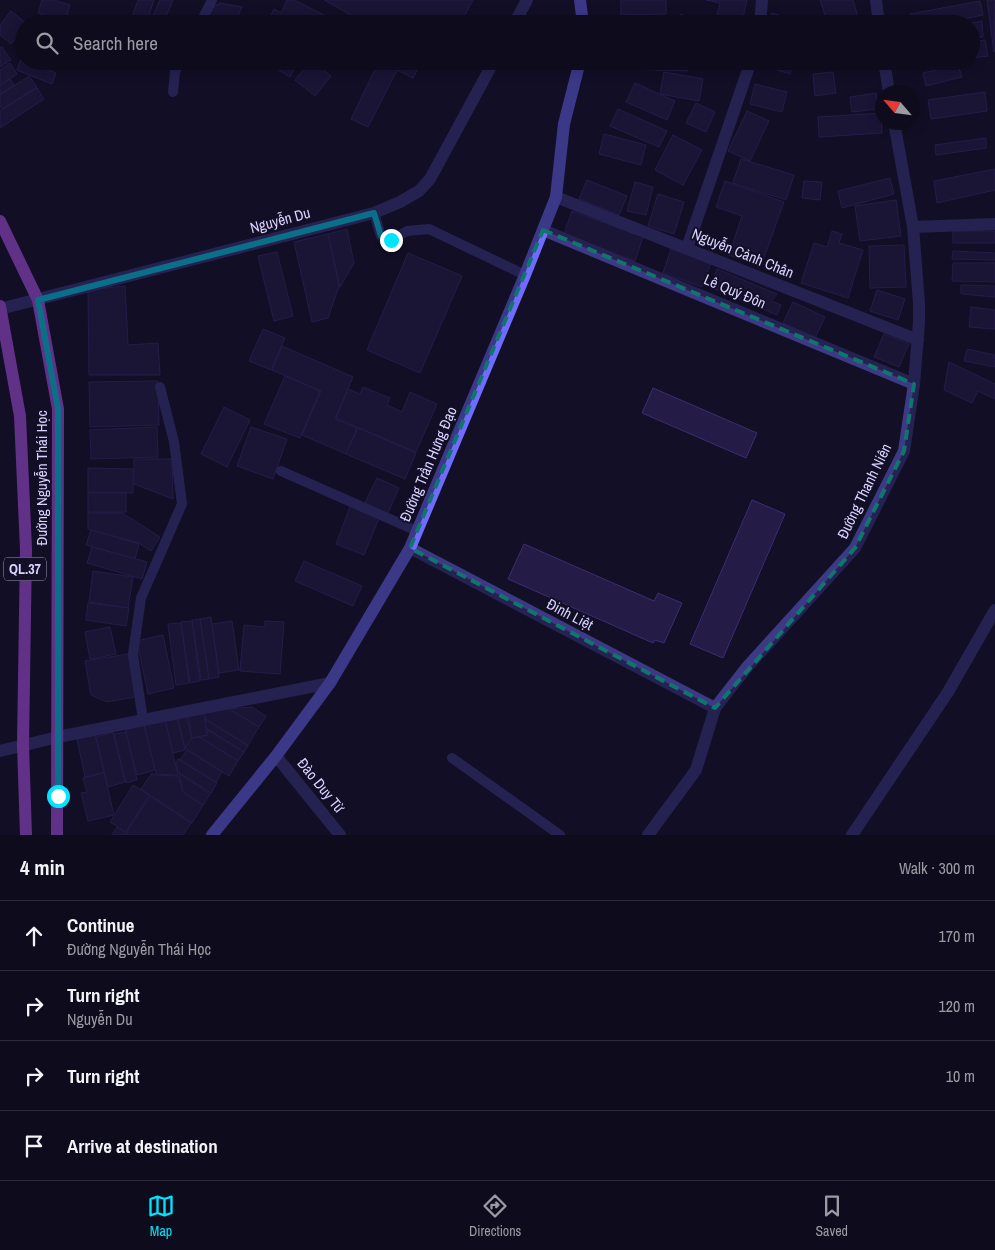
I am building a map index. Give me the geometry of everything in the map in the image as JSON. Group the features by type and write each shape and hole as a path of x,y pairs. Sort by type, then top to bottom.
{"main road":[{"name":"Đường Nguyễn Thái Học","path":"0,221 38,300 58,409 57,835"},
{"name":"Đường Nguyễn Thái Học","path":"1,308 20,416 26,550 23,745 26,835"}],"street":[{"path":"519,15 528,0"},
{"path":"580,0 582,15"},
{"path":"761,15 762,0"},
{"path":"876,0 878,15"},
{"name":"Nguyễn Du","path":"1,308 374,213 400,202 419,191 430,179 489,70"},
{"name":"Đường Trần Hưng Đạo","path":"212,835 276,756 330,683 410,548 526,275 556,197 564,124 578,70"},
{"path":"687,248 748,70"},
{"path":"885,70 888,85"},
{"name":"Đường Thanh Niên","path":"648,835 696,770 715,708 747,668 856,548 904,451 914,384 919,303 913,227 895,130"},
{"name":"Nguyễn Cảnh Chân","path":"556,197 918,340"},
{"path":"913,227 995,224"},
{"name":"Lê Quý Đôn","path":"543,230 914,384"},
{"name":"Đinh Liệt","path":"410,548 715,708"},
{"path":"852,835 948,692 995,610"},
{"path":"0,751 58,737 330,683"},
{"name":"Đào Duy Từ","path":"276,756 340,835"}],"lane":[{"path":"204,15 212,0"},
{"path":"173,92 176,70"},
{"path":"374,213 381,236 385,240 391,240 406,231 429,229 526,275"},
{"path":"143,720 134,654 141,598 182,504 174,442 160,387"},
{"path":"281,471 417,531"},
{"path":"452,758 560,835"}],"highlighted area":[{"path":"543,230 914,384 904,451 855,548 715,708 410,548"}],"building":[{"path":"42,0 54,0 70,5 67,15 44,15 38,13"},
{"path":"138,0 154,0 149,15 133,15"},
{"path":"160,0 173,0 167,15 153,15"},
{"path":"287,0 294,0 324,15 271,15 274,9 281,13"},
{"path":"324,0 473,0 465,15 351,15"},
{"path":"621,0 666,0 666,14 621,15"},
{"path":"706,0 747,0 744,15 717,15 720,3"},
{"path":"820,0 853,0 857,15 825,15"},
{"path":"987,0 995,0 994,52"},
{"path":"980,1 983,15 910,15"},
{"path":"220,3 242,7 238,15 206,15"},
{"path":"11,11 16,15 15,39 11,44 0,35 0,25"},
{"path":"980,21 982,21 983,37 980,38"},
{"path":"985,40 988,56 980,57 980,41"},
{"path":"2,47 11,60 0,67 0,48"},
{"path":"10,63 17,74 0,85 0,70"},
{"path":"17,70 48,70 56,73 52,84"},
{"path":"278,70 294,70 290,77"},
{"path":"303,70 324,70 331,76 315,96 295,80"},
{"path":"375,70 397,70 368,127 351,119"},
{"path":"397,70 417,70 413,78"},
{"path":"777,70 791,70 790,74"},
{"path":"936,70 960,70 962,77 926,86 923,73"},
{"path":"664,72 703,79 699,101 660,94"},
{"path":"833,72 836,93 815,96 813,74"},
{"path":"29,76 37,87 2,109 0,106 0,95"},
{"path":"10,79 14,85 0,94 0,85"},
{"path":"635,83 675,101 667,120 626,102"},
{"path":"755,84 787,92 782,112 750,104"},
{"path":"37,88 44,99 0,128 0,111"},
{"path":"985,92 987,111 931,119 928,100"},
{"path":"875,93 875,109 852,112 850,97"},
{"path":"696,103 715,112 706,132 686,123"},
{"path":"618,109 667,131 659,147 610,126"},
{"path":"747,111 769,121 750,161 728,151"},
{"path":"875,113 875,130 882,130 882,133 819,137 818,117"},
{"path":"604,134 646,145 641,165 599,154"},
{"path":"673,135 702,150 683,185 655,170"},
{"path":"986,138 986,148 936,155 935,145"},
{"path":"741,159 794,175 786,200 733,183"},
{"path":"995,169 995,190 937,203 934,181"},
{"path":"890,178 894,194 842,208 838,191"},
{"path":"587,180 627,196 619,215 579,199"},
{"path":"725,181 784,202 761,266 729,255 742,216 716,207"},
{"path":"804,181 822,182 820,200 802,198"},
{"path":"635,182 653,187 646,215 627,211"},
{"path":"658,194 684,202 674,234 648,226"},
{"path":"896,200 901,236 860,241 855,206"},
{"path":"572,211 643,237 635,261 564,234"},
{"path":"347,229 354,263 340,287 328,234"},
{"path":"832,231 842,234 839,243 863,250 848,298 801,283 814,243 827,247"},
{"path":"953,231 995,231 995,243 953,243"},
{"path":"328,234 339,286 328,318 312,322 294,242"},
{"path":"904,245 906,287 870,288 869,246"},
{"path":"671,249 711,263 702,287 663,273"},
{"path":"953,251 995,253 995,260 952,259"},
{"path":"277,252 293,316 274,321 258,256"},
{"path":"408,253 462,276 420,373 367,350"},
{"path":"953,263 995,263 995,282 952,281"},
{"path":"717,269 777,294 771,301 781,305 777,315 710,287"},
{"path":"961,285 995,286 995,297 961,294"},
{"path":"125,286 128,345 158,343 160,375 89,375 88,290"},
{"path":"877,290 905,299 898,320 870,311"},
{"path":"793,302 825,317 815,338 783,323"},
{"path":"971,307 995,310 995,329 969,327"},
{"path":"263,329 285,338 271,370 249,361"},
{"path":"884,334 909,344 899,367 874,357"},
{"path":"282,346 353,377 335,419 357,428 346,454 302,435 321,391 272,370"},
{"path":"967,349 995,355 995,367 964,361"},
{"path":"949,362 995,384 995,399 978,391 972,403 944,390"},
{"path":"285,376 320,391 300,438 264,424"},
{"path":"158,381 159,425 90,427 89,382"},
{"path":"363,387 390,398 387,405 402,412 410,392 437,404 416,452 336,418 348,389 360,394"},
{"path":"653,388 757,433 746,458 642,413"},
{"path":"224,407 250,420 227,467 201,454"},
{"path":"157,427 158,457 91,459 90,430"},
{"path":"251,427 287,439 273,479 237,466"},
{"path":"358,428 416,453 405,479 346,454"},
{"path":"134,459 172,459 173,499 134,484"},
{"path":"88,468 133,469 133,493 88,492"},
{"path":"377,478 399,488 387,515 364,505"},
{"path":"88,493 126,493 126,512 88,512"},
{"path":"752,500 785,514 723,658 690,644"},
{"path":"351,504 380,516 364,555 336,544"},
{"path":"88,513 122,513 160,537 151,551 139,543 88,529"},
{"path":"91,530 139,544 135,559 86,545"},
{"path":"524,544 654,601 658,593 682,603 664,643 655,640 653,643 508,579"},
{"path":"92,547 147,562 142,579 87,563"},
{"path":"304,561 362,586 353,606 295,581"},
{"path":"93,571 133,577 128,608 89,602"},
{"path":"88,603 129,608 126,626 86,620"},
{"path":"211,617 219,677 209,679 200,619"},
{"path":"200,619 209,679 201,680 192,620"},
{"path":"192,621 200,681 190,683 181,622"},
{"path":"232,621 239,670 219,673 212,624"},
{"path":"265,621 284,622 280,674 240,671 244,625 265,627"},
{"path":"181,623 189,683 176,685 168,624"},
{"path":"110,627 116,654 90,659 85,632"},
{"path":"163,635 174,688 148,694 137,641"},
{"path":"128,654 135,697 107,702 91,695 85,661"},
{"path":"252,707 266,716 259,727 229,709"},
{"path":"229,709 259,727 248,745 205,719 204,712"},
{"path":"204,712 207,735 192,738 188,714"},
{"path":"186,715 192,738 185,749 177,717"},
{"path":"177,717 185,750 173,753 165,720"},
{"path":"205,719 248,746 244,752 206,728"},
{"path":"165,720 178,775 156,774 144,725"},
{"path":"144,725 155,770 137,775 125,730"},
{"path":"206,729 244,752 238,761 199,737 208,735"},
{"path":"113,732 125,782 108,787 96,737"},
{"path":"126,732 137,780 126,783 114,734"},
{"path":"95,735 104,772 85,777 77,739"},
{"path":"199,737 238,761 229,776 185,748 192,738"},
{"path":"187,750 222,772 216,782 180,760"},
{"path":"178,759 217,783 211,793 178,772 176,763"},
{"path":"104,773 114,815 88,821 81,793 87,792 83,778"},
{"path":"152,773 155,775 178,776 183,792 203,805 192,823 141,789"},
{"path":"179,773 210,794 203,805 183,792"},
{"path":"133,785 149,795 126,832 110,822"},
{"path":"150,796 191,823 183,835 130,835 126,833"},
{"path":"117,827 128,835 112,835"}],"route":[{"path":"58,796 58,409 38,300 374,213 381,236 385,240 391,240"}]}
